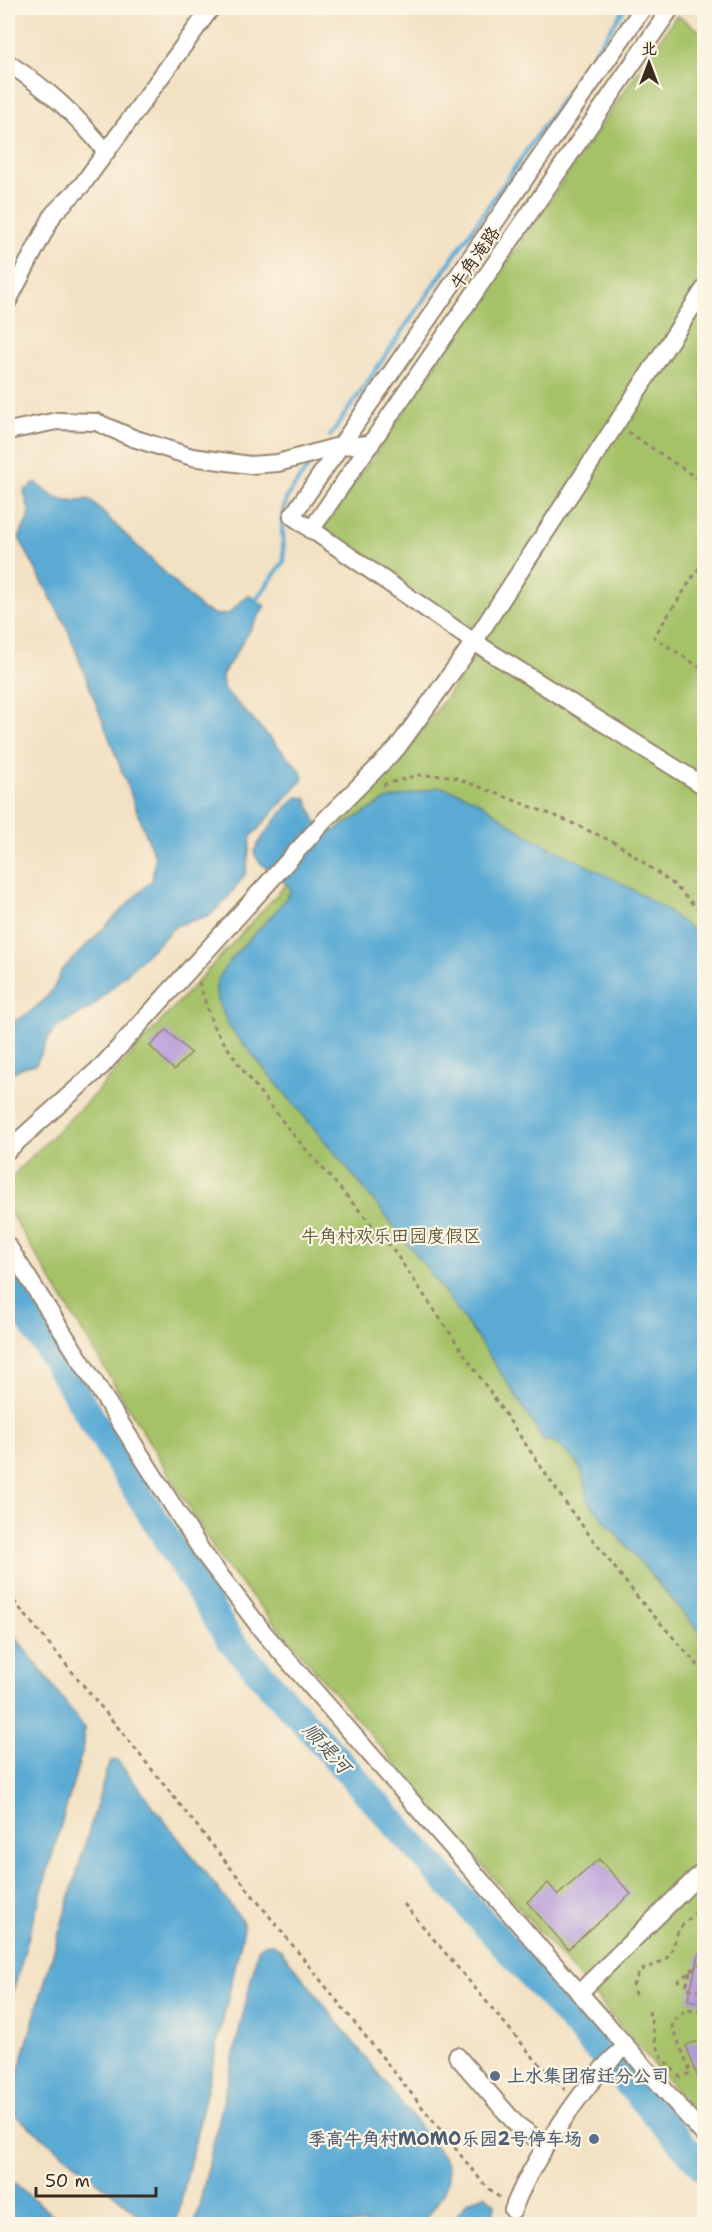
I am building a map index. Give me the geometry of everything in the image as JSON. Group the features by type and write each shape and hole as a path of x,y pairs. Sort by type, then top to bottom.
{"street":[{"path":"8,301 54,213 81,185 211,8"},
{"name":"牛角淹路","path":"643,8 292,516 311,530 671,8"},
{"path":"8,63 34,80 79,118 106,152"},
{"path":"8,1150 102,1066 326,819 397,747 474,642 705,289"},
{"path":"8,431 57,421 96,422 133,438 192,457 250,465 278,463 339,446 371,444"},
{"path":"311,530 474,642 705,786"},
{"path":"8,1246 203,1553 264,1633 579,1993 621,2050 701,2124"},
{"path":"579,1993 705,1870"},
{"path":"513,2210 519,2193 546,2146 576,2103 621,2050"},
{"path":"457,2056 516,2124 546,2146"}],"path":[{"path":"616,424 705,483"},
{"path":"705,560 654,637 705,670"},
{"path":"349,796 417,775 451,776 563,819 618,844 673,884 705,915"},
{"path":"195,964 213,1026 242,1070 291,1132 393,1248 571,1511 639,1599 705,1672"},
{"path":"8,1594 176,1799 483,2183 513,2210"},
{"path":"404,1904 534,2058 576,2103"},
{"path":"635,1995 633,1984 640,1971 663,1962 670,1955 679,1929 705,1904"},
{"path":"677,1982 705,1960"},
{"path":"690,1972 686,1987 697,1991 705,1989"},
{"path":"649,2011 656,2044 663,2059 680,2077 691,2073 676,2037 673,2021 686,2010 702,2012 705,2018"}],"green space":[{"name":"牛角村欢乐田园度假区","path":"677,15 704,34 704,2123 222,1562 8,1209 8,1185 18,1170 93,1096 407,752 487,640 324,528"}],"water":[{"path":"36,482 48,493 66,501 89,499 202,609 217,615 228,614 248,595 265,606 222,675 223,688 301,771 303,779 251,837 246,873 226,900 210,915 176,926 92,1007 57,1027 48,1039 36,1064 23,1067 8,1075 8,1028 10,1025 45,999 53,989 61,971 152,880 155,858 68,630 19,538 30,514 24,491"},
{"path":"439,787 478,801 531,837 644,896 686,925 704,941 704,1637 587,1500 585,1481 572,1458 558,1445 549,1440 544,1442 474,1333 436,1280 355,1178 230,1028 217,999 216,989 219,978 226,966 273,914 291,890 261,863 254,852 274,822 293,801 298,797 306,798 316,822 334,831 386,800"},
{"path":"8,1627 84,1727 84,1745 8,2009"},
{"path":"117,1760 242,1920 244,1928 176,2224 145,2224 127,2205 16,2116 10,2100 108,1766 111,1761"},
{"path":"266,1943 273,1944 281,1950 445,2159 448,2169 446,2186 438,2202 421,2224 195,2224 258,1949"},
{"path":"8,2178 64,2224 8,2224"},
{"path":"485,2195 495,2204 492,2224 450,2224 468,2201"}],"building":[{"path":"166,1030 191,1053 174,1070 150,1046"},
{"path":"599,1859 631,1894 568,1949 527,1902 548,1883 558,1895"},
{"path":"699,1953 705,1954 705,1986 701,2003 688,2000"},
{"path":"705,2039 705,2092 703,2092 686,2045"}],"waterway":[{"path":"330,436 625,8"},
{"path":"256,600 284,561 282,520 284,508 287,497 307,468"},
{"name":"顺堤河","path":"8,1285 230,1640 704,2168"}],"place":[{"name":"上水集团宿迁分公司","path":"495,2076"},
{"name":"季高牛角村MOMO乐园2号停车场","path":"594,2139"}]}
